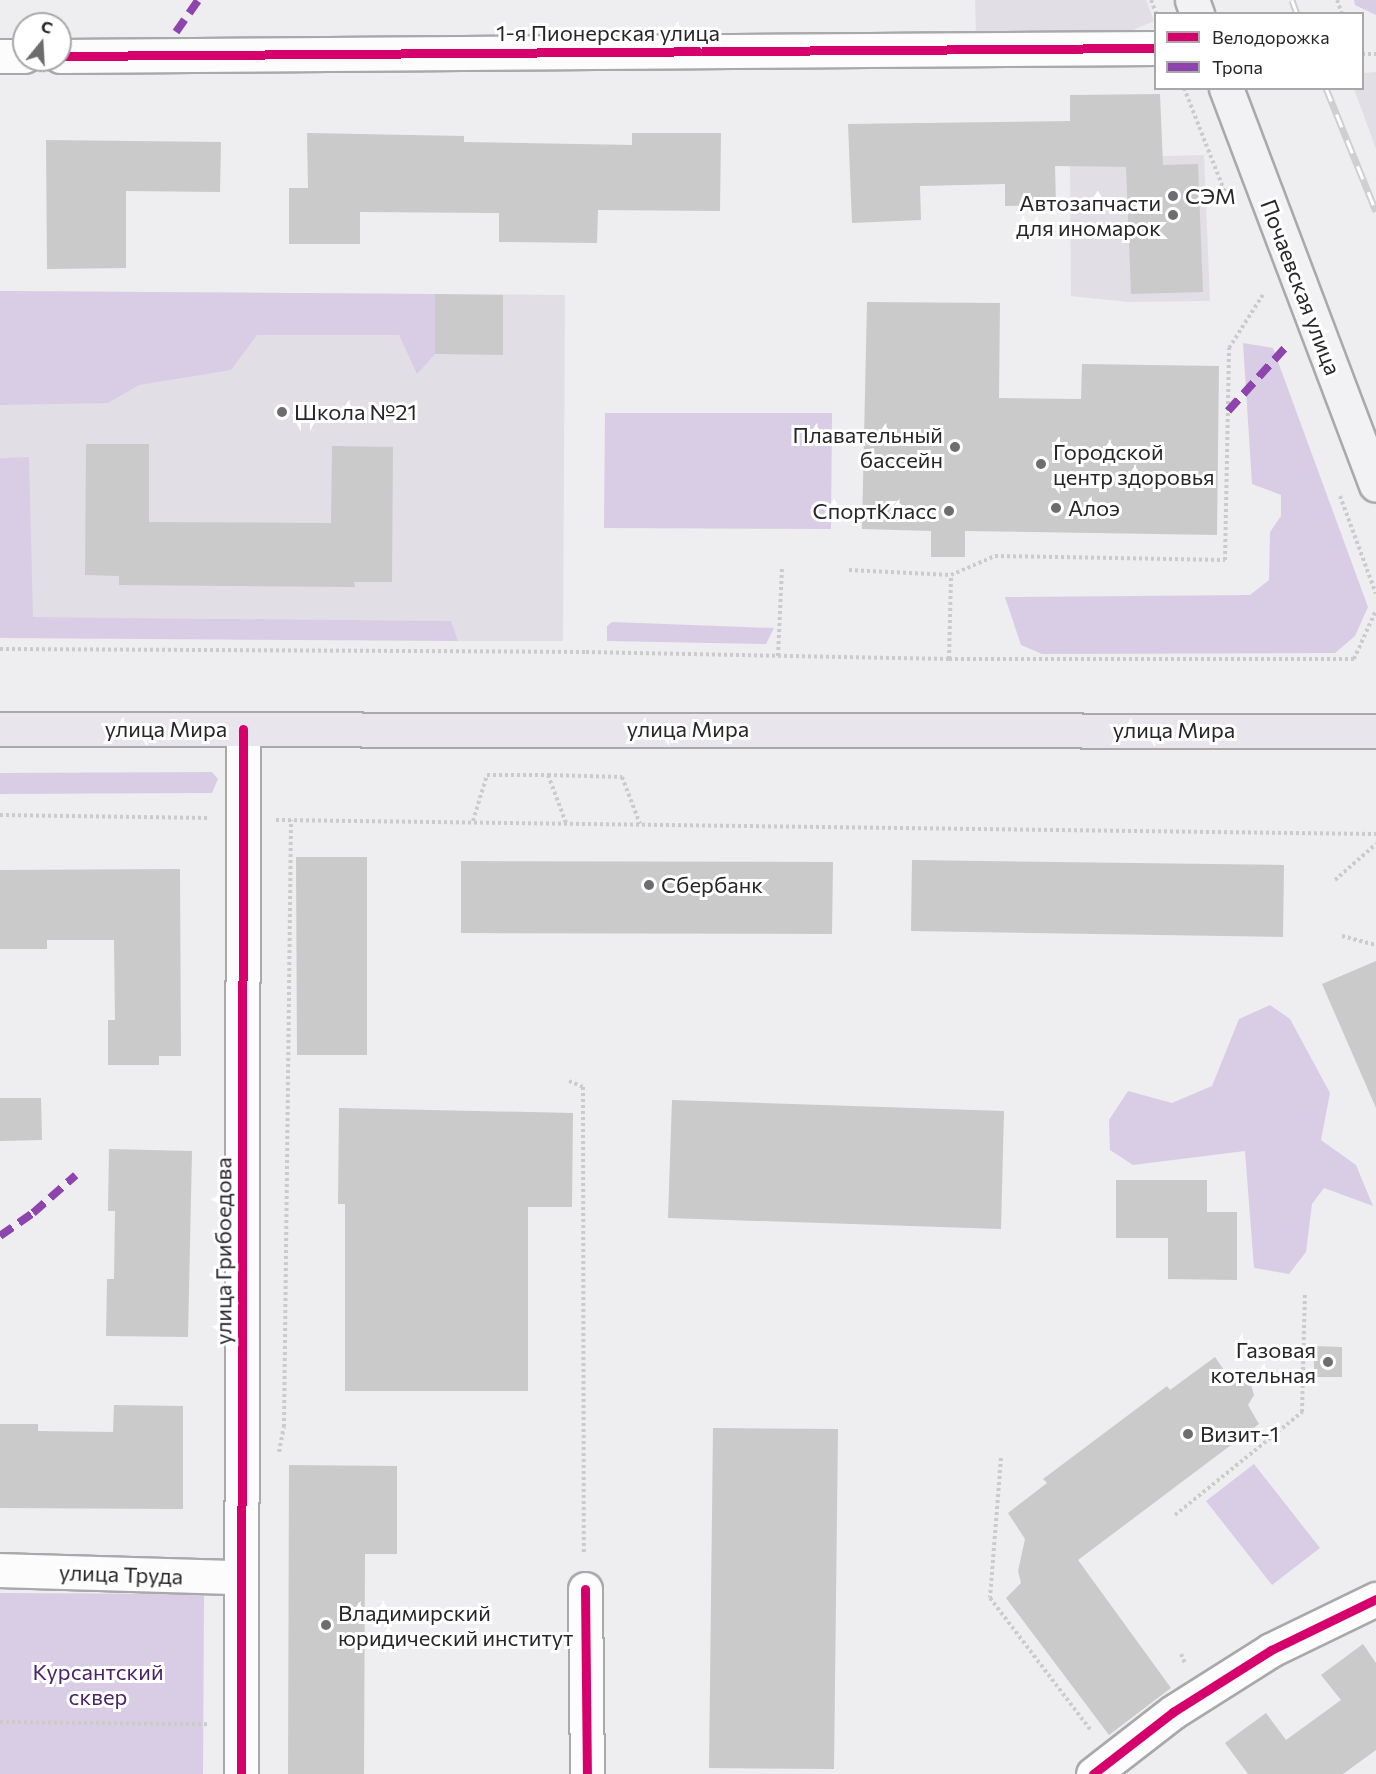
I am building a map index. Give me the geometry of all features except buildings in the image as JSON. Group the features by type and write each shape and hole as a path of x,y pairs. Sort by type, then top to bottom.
{"main road":[{"name":"Почаевская улица","path":"1227,90 1376,485"},
{"name":"улица Мира","path":"0,729 1376,731"}],"street":[{"name":"1-я Пионерская улица","path":"72,56 1154,48"},
{"name":"улица Грибоедова","path":"241,1774 243,729"},
{"name":"улица Труда","path":"0,1570 241,1577"},
{"path":"585,1589 587,1774"},
{"path":"1093,1774 1173,1713 1270,1650 1376,1599"}],"path":[{"path":"849,570 951,575 994,556 1225,560 1229,348 1264,293"},
{"path":"778,656 782,569"},
{"path":"949,659 951,575"},
{"path":"0,649 949,659 1354,659 1376,610"},
{"path":"473,821 487,774 548,775 622,777 640,824"},
{"path":"548,775 567,823"},
{"path":"0,814 1376,834"},
{"path":"278,1460 284,1428 291,820"},
{"path":"1335,880 1376,844"},
{"path":"1342,936 1376,945"},
{"path":"568,1081 583,1087 585,1589"},
{"path":"1175,1515 1302,1412 1305,1292"},
{"path":"1001,1458 990,1598 1096,1738"},
{"path":"0,1722 241,1724"}],"shaded area":[{"path":"975,0 1146,0 1154,21 1117,37 976,37"},
{"path":"1376,72 1376,149 1354,90 1364,90 1364,73"},
{"path":"1204,155 1210,301 1128,302 1071,296 1070,166 1125,167 1126,157"},
{"name":"Школа №21","path":"0,291 565,295 563,641 458,641 450,621 0,617"}],"green space":[{"path":"1354,0 1376,0 1376,15 1355,5"},
{"path":"0,291 435,294 435,354 417,374 399,335 257,335 231,370 139,385 108,403 0,405"},
{"path":"1243,343 1273,348 1368,607 1355,636 1335,653 1042,654 1021,645 1005,597 1250,595 1269,580 1270,532 1281,516 1281,495 1252,484"},
{"path":"605,413 832,413 831,529 604,528"},
{"path":"29,457 33,617 451,621 458,641 0,638 0,458"},
{"path":"612,622 774,628 766,644 607,641 607,626"},
{"path":"212,772 218,779 212,793 0,794 0,773"},
{"path":"1270,1005 1290,1019 1330,1093 1321,1140 1356,1165 1373,1206 1324,1188 1312,1204 1306,1252 1289,1274 1254,1268 1245,1151 1133,1165 1110,1150 1109,1120 1128,1091 1172,1103 1212,1086 1239,1019"},
{"path":"1254,1464 1320,1548 1272,1585 1206,1501"},
{"name":"Курсантский сквер","path":"0,1593 204,1594 203,1774 0,1774"}],"railway":[{"path":"1292,0 1296,12"},
{"path":"1327,90 1376,211"}],"marked path":[{"path":"176,32 198,0"},
{"path":"1228,411 1285,348"},
{"path":"0,1236 33,1213 76,1175"}],"cycle path":[{"path":"72,56 1154,48"},
{"path":"241,1774 243,729"},
{"path":"585,1589 587,1774"},
{"path":"1093,1774 1173,1712 1271,1650 1376,1599"}],"place":[{"name":"СЭМ","path":"1173,196"},
{"name":"Автозапчасти для иномарок","path":"1173,215"},
{"name":"Школа №21","path":"282,412"},
{"name":"Плавательный бассейн","path":"955,447"},
{"name":"Городской центр здоровья","path":"1041,464"},
{"name":"Алоэ","path":"1056,508"},
{"name":"СпортКласс","path":"949,511"},
{"name":"Сбербанк","path":"649,885"},
{"name":"Газовая котельная","path":"1328,1362"},
{"name":"Визит-1","path":"1188,1434"},
{"name":"Владимирский юридический институт","path":"326,1625"}]}
